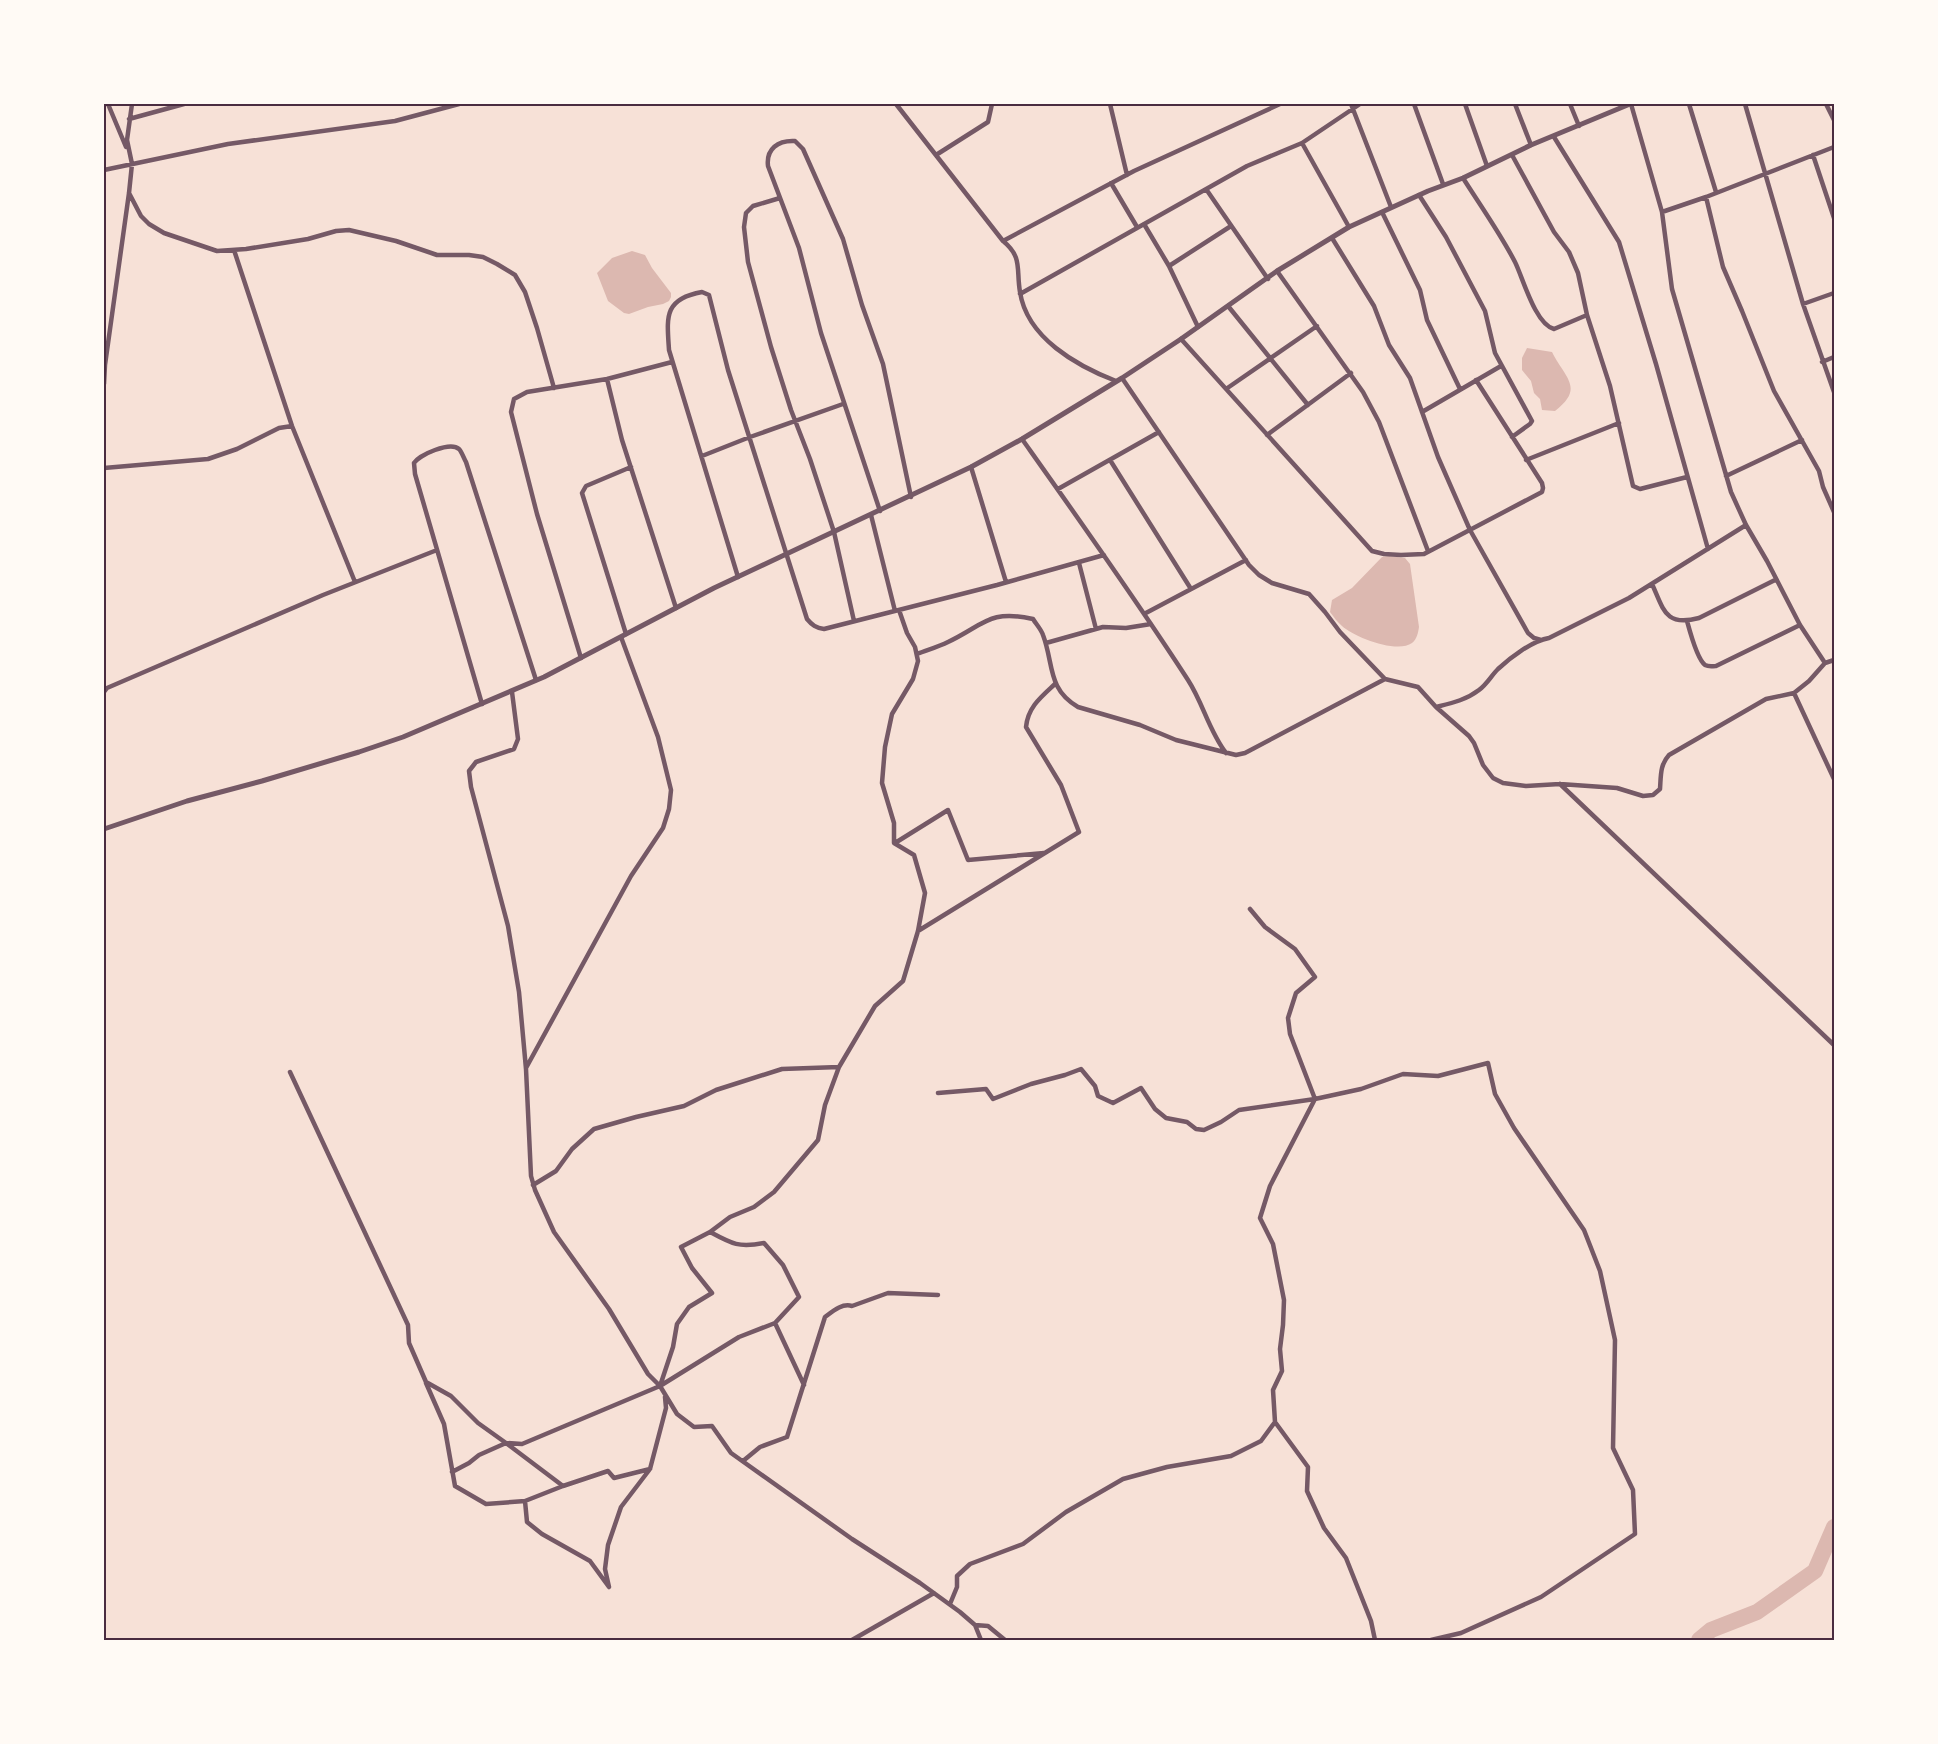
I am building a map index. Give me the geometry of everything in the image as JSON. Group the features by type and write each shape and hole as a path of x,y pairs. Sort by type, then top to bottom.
{"street":[{"path":"108,104 132,164"},
{"path":"104,384 132,164 127,140 132,104"},
{"path":"129,119 183,104"},
{"path":"104,170 228,144 395,121 448,105 459,104"},
{"path":"896,104 1003,241 1013,249 1016,255 1020,294 1035,328 1048,341 1088,370 1119,379 1159,432 1258,576 1272,583 1309,594 1340,632 1385,679 1418,687 1436,707 1469,736 1483,765 1494,778 1503,783 1526,786 1560,784 1617,788 1643,796 1653,795 1660,789 1661,768 1669,755 1767,699 1794,693 1809,681 1825,663 1834,660"},
{"path":"1110,104 1126,175"},
{"path":"1003,241 1126,175 1280,104"},
{"path":"1020,294 1247,166 1302,143 1352,106 1360,104"},
{"path":"1414,104 1443,184"},
{"path":"1465,104 1487,166"},
{"path":"1515,104 1531,145"},
{"path":"1570,104 1579,126"},
{"path":"104,829 187,801 262,782 359,752 403,737 512,692 738,577 911,497 1022,439 1181,339 1277,271 1348,227 1443,184 1463,178 1531,145 1630,104 1662,212 1672,289 1731,492 1746,525 1800,625 1825,663"},
{"path":"1689,104 1716,192"},
{"path":"1745,104 1803,304 1834,392"},
{"path":"1826,104 1834,120"},
{"path":"936,155 988,122 990,105"},
{"path":"1352,106 1391,207"},
{"path":"1554,136 1619,242 1708,549"},
{"path":"879,511 821,333 800,248 768,166 767,158 771,149 779,142 795,141 803,149 843,239 862,305 883,364 911,497"},
{"path":"1302,143 1348,227"},
{"path":"1662,212 1834,147"},
{"path":"1512,155 1554,232 1569,252 1578,273 1587,315 1610,386 1633,486 1640,489 1687,477"},
{"path":"1813,155 1834,218"},
{"path":"1463,178 1515,262 1527,292 1541,318 1549,327 1554,329 1587,315"},
{"path":"1111,183 1137,227"},
{"path":"1206,189 1268,279"},
{"path":"129,193 148,224 164,233 217,251 308,239 336,231 349,230 396,241 437,255 483,257 516,275 525,292 554,388"},
{"path":"1419,195 1446,237 1485,311 1500,366 1532,421 1512,436"},
{"path":"1706,197 1723,267 1774,391 1819,471 1834,512"},
{"path":"780,198 753,206 746,213 744,227 748,262 760,310 795,420 834,532 854,621"},
{"path":"1382,212 1420,290 1427,320 1460,389"},
{"path":"1144,224 1169,266 1198,327"},
{"path":"1169,266 1231,226"},
{"path":"1332,238 1374,306 1389,345 1410,378 1438,457 1470,530 1528,633 1540,640"},
{"path":"234,250 292,426 355,582"},
{"path":"1277,271 1351,373 1379,422 1428,551"},
{"path":"738,577 672,362 668,315 676,302 696,293 709,295 728,370 807,619 817,628 824,629 1104,555"},
{"path":"1803,304 1834,293"},
{"path":"1228,306 1308,405"},
{"path":"1226,389 1317,326"},
{"path":"1181,339 1372,551 1384,554 1424,554 1542,492 1542,483 1476,380"},
{"path":"1822,362 1834,357"},
{"path":"581,658 537,514 511,412 514,399 527,392 607,379 672,362"},
{"path":"1422,412 1500,366"},
{"path":"1267,435 1351,373"},
{"path":"607,379 630,467 676,608"},
{"path":"702,456 750,436 843,404"},
{"path":"1527,460 1619,423"},
{"path":"104,468 208,459 237,449 279,429 292,426"},
{"path":"1058,489 1159,432"},
{"path":"1022,439 1191,683 1218,742 1226,753"},
{"path":"1726,476 1802,440"},
{"path":"482,704 415,474 414,463 419,457 446,447 453,447 459,449 466,462 536,680"},
{"path":"1110,460 1191,590"},
{"path":"526,1069 631,876 663,828 669,809 671,790 658,737 623,635 582,493 586,486 630,467"},
{"path":"971,467 1006,582"},
{"path":"871,515 897,610 917,654 916,671 892,714 885,747 882,783 894,824 894,843"},
{"path":"1436,707 1462,701 1488,683 1499,669 1540,640 1592,618 1652,584 1746,525"},
{"path":"104,692 107,688 141,672 437,550"},
{"path":"1144,614 1246,560"},
{"path":"1079,563 1096,628"},
{"path":"1652,584 1667,616 1675,620 1687,621 1699,618 1776,579"},
{"path":"917,654 949,642 992,617 1015,615 1033,619 1043,632 1055,684 1067,699 1078,707 1130,721 1176,740 1236,755 1245,753 1385,679"},
{"path":"1687,621 1700,657 1705,665 1710,666 1716,666 1800,625"},
{"path":"1046,643 1096,628 1113,626 1126,628 1151,624"},
{"path":"918,931 1079,832 1061,785 1026,728 1031,707 1055,684"},
{"path":"512,692 518,739 516,746 476,762 470,771 471,787 508,926 519,992 526,1069 529,1161 533,1185 554,1232 609,1309 641,1364 660,1386 677,1414 694,1427 712,1426 732,1453 852,1539 950,1604 975,1625 981,1641"},
{"path":"1794,693 1834,779"},
{"path":"1560,784 1834,1045"},
{"path":"894,843 948,810 968,860 1046,853"},
{"path":"660,1386 674,1347 677,1324 688,1307 712,1293 692,1268 681,1247 710,1232 730,1217 754,1207 774,1192 818,1140 825,1105 839,1067 875,1006 903,981 918,931 925,893 914,855 894,843"},
{"path":"1250,909 1265,927 1295,949 1315,976 1296,993 1288,1017 1290,1034 1315,1098 1270,1186 1260,1218 1273,1244 1284,1300 1280,1348 1282,1371 1273,1390 1275,1422 1308,1467 1307,1491 1324,1528 1346,1558 1371,1621 1375,1641"},
{"path":"938,1093 986,1089 993,1099 1031,1084 1081,1069 1095,1086 1098,1096 1113,1103 1141,1088 1155,1109 1166,1118 1187,1122 1196,1129 1204,1130 1239,1110 1361,1089 1403,1074 1438,1076 1488,1064 1496,1094 1514,1128 1584,1230 1600,1271 1615,1341 1613,1448 1633,1490 1635,1534 1541,1597 1461,1633 1431,1641"},
{"path":"533,1185 556,1171 572,1149 594,1129 684,1106 716,1090 782,1069 839,1067"},
{"path":"290,1072 408,1325 409,1343 444,1424 455,1486 486,1504 525,1501 608,1471 614,1478 650,1469"},
{"path":"452,1472 479,1455 506,1443 522,1444 660,1386 740,1337 775,1323 799,1297 783,1265 764,1243 746,1247 730,1243 710,1232"},
{"path":"743,1461 760,1447 787,1437 825,1317 835,1309 846,1305 852,1306 888,1293 939,1294"},
{"path":"775,1323 804,1385"},
{"path":"426,1382 451,1396 478,1423 563,1486"},
{"path":"525,1501 527,1522 542,1534 590,1561 609,1587 604,1569 608,1545 621,1507 650,1469 666,1408 665,1397"},
{"path":"950,1604 957,1587 957,1576 970,1564 1023,1544 1043,1527 1123,1479 1147,1471 1231,1456 1261,1441 1275,1422"},
{"path":"855,1640 934,1593"},
{"path":"975,1625 988,1626 1005,1641"}],"shaded area":[{"path":"632,251 645,255 671,293 671,297 663,304 629,314 608,301 597,273 612,258"},
{"path":"1527,348 1552,352 1567,376 1571,389 1569,396 1555,411 1542,410 1540,399 1534,393 1531,381 1522,370 1522,358"},
{"path":"1382,557 1405,558 1410,564 1419,627 1415,640 1405,646 1396,647 1376,643 1356,635 1340,624 1330,612 1332,600 1352,588"}],"waterway":[{"path":"1699,1640 1711,1630 1757,1612 1815,1571 1834,1527"}]}
